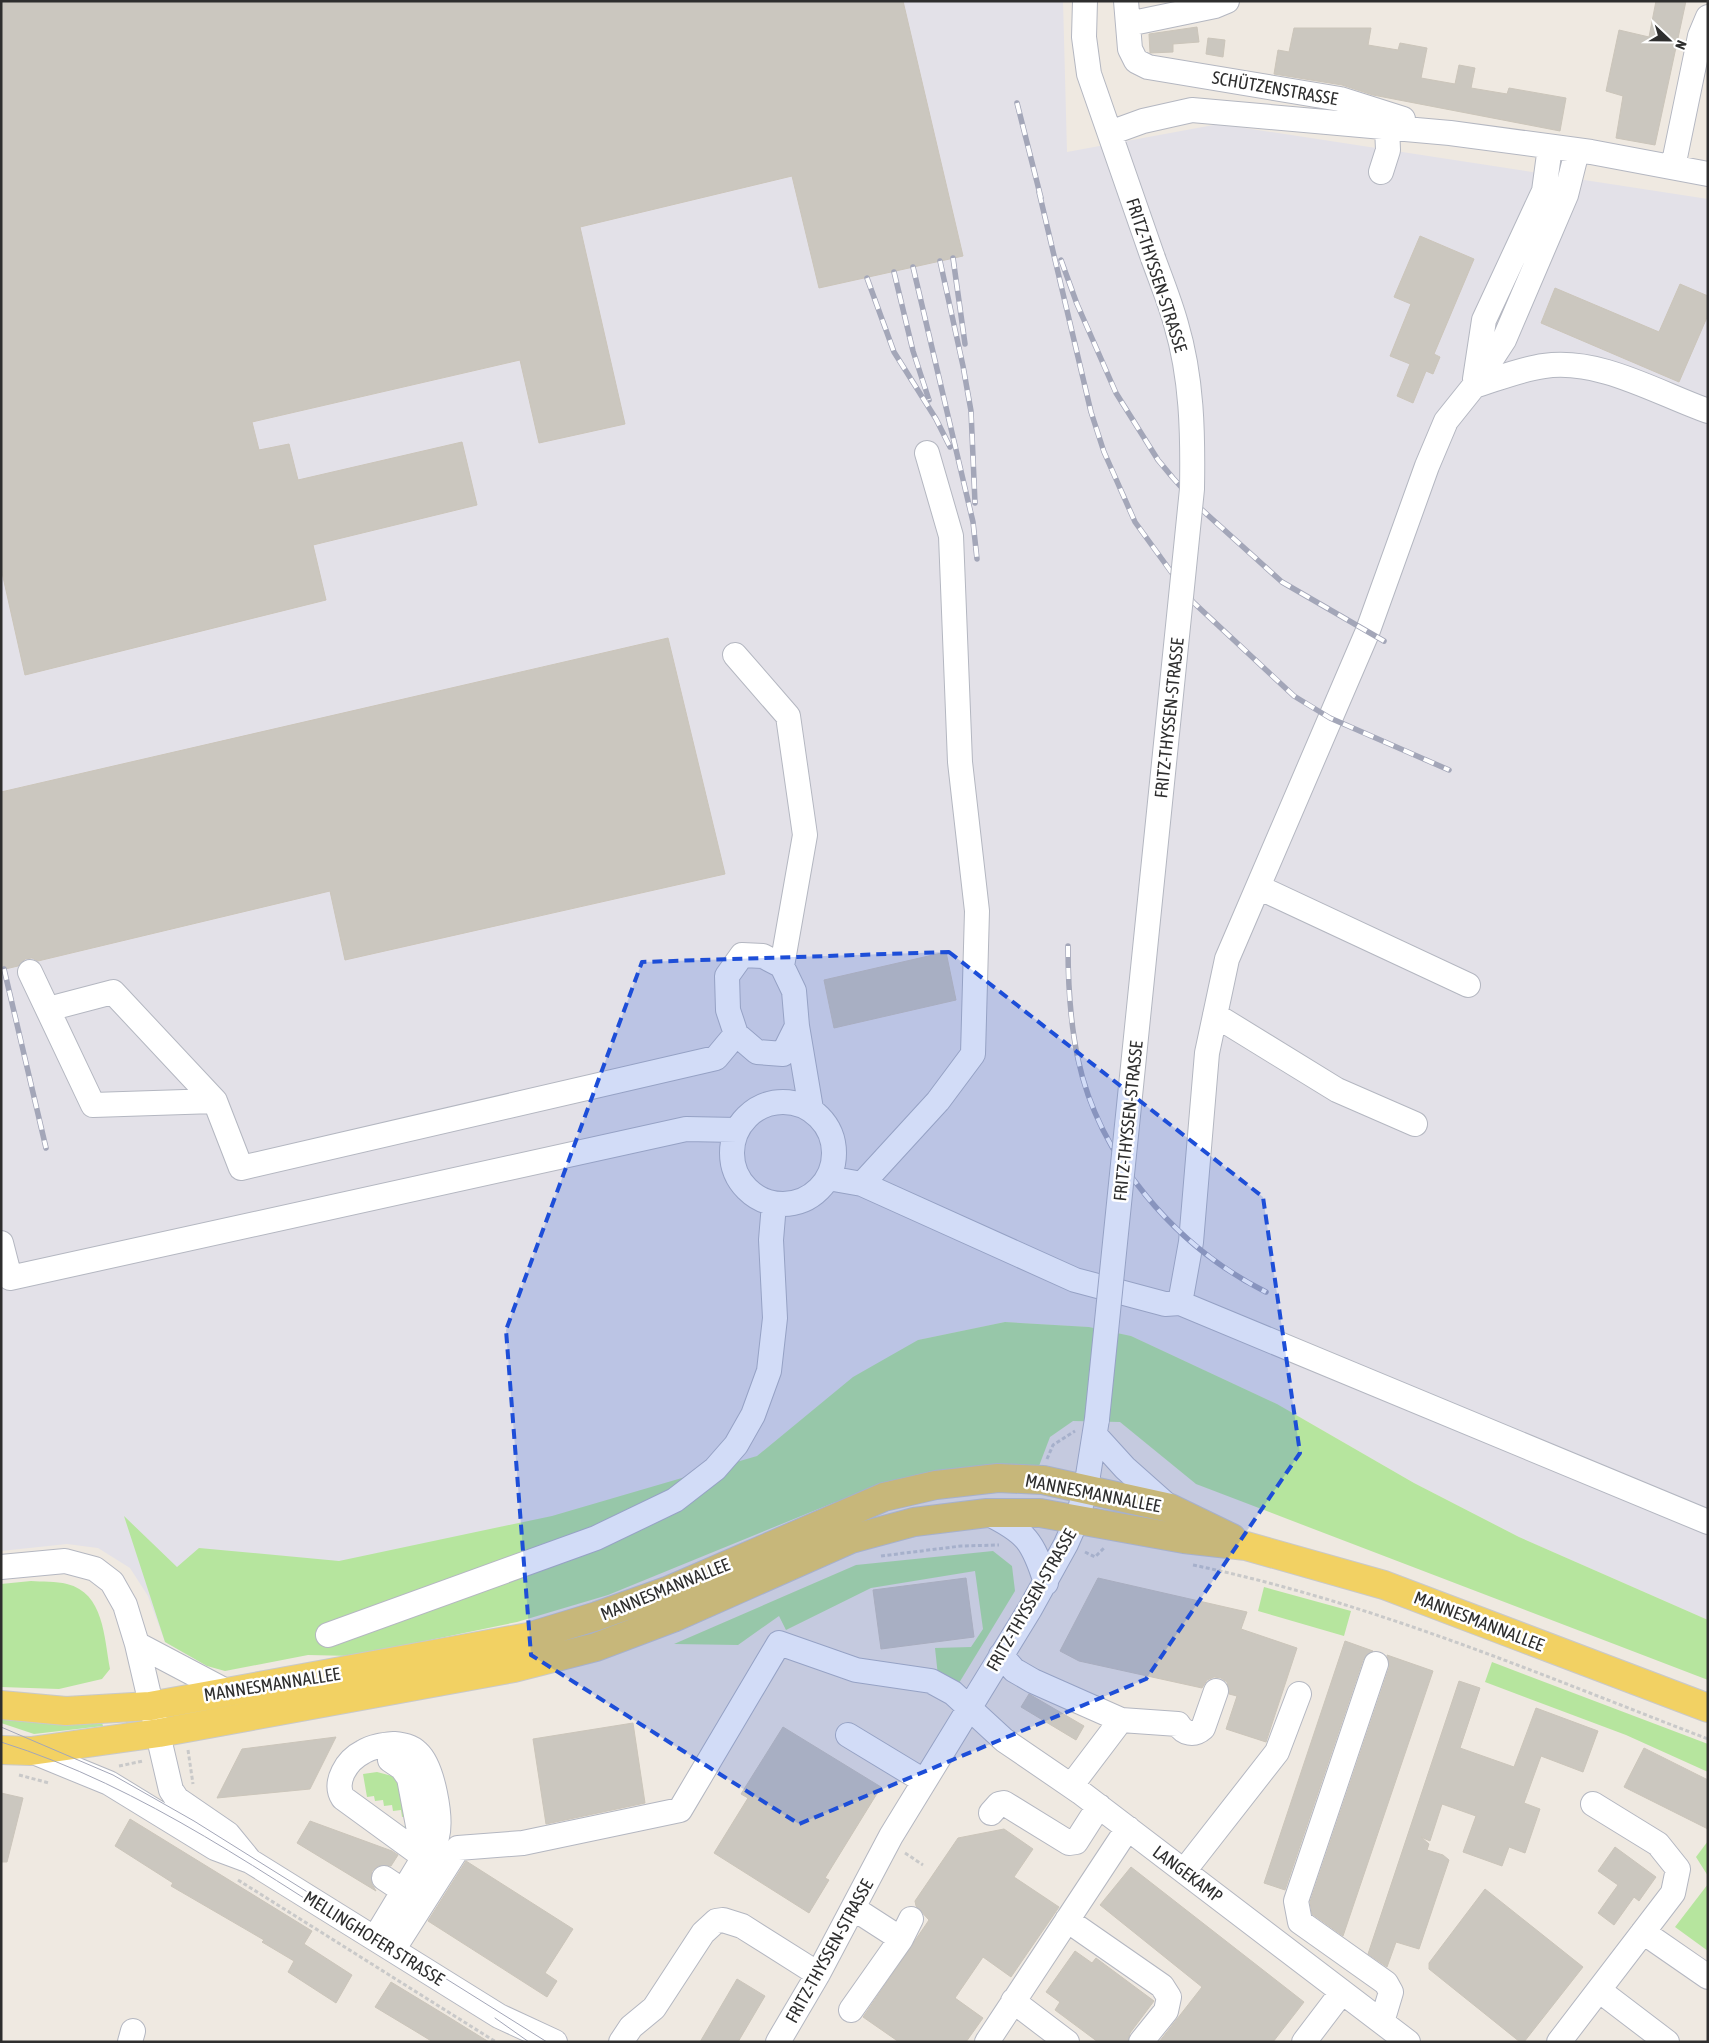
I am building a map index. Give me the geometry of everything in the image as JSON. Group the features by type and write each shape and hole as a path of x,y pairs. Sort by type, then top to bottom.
{"main road":[{"name":"MANNESMANNALLEE","path":"1,1705 66,1711 150,1706 226,1691 345,1672 528,1637 597,1616 667,1591 884,1498 927,1487 998,1478 1021,1478 1086,1488 1170,1508 1246,1546"},
{"name":"MANNESMANNALLEE","path":"111,1739 159,1733 514,1668 586,1649 673,1618 850,1540 914,1522 987,1513 1030,1512 1184,1539 1246,1546 1384,1585 1708,1708"},
{"name":"MELLINGHOFER STRASSE","path":"6,1761 31,1751 111,1739"}],"street":[{"name":"FRITZ-THYSSEN-STRASSE","path":"778,2042 818,1974 891,1836 1046,1583 1077,1519 1086,1488 1096,1427 1192,489 1193,429 1187,371 1177,324 1090,74 1084,37 1085,1"},
{"path":"1127,12 1215,6 1227,1"},
{"name":"SCHÜTZENSTRASSE","path":"1127,12 1130,50 1136,61 1148,67 1340,99 1450,134"},
{"path":"1673,167 1700,36 1708,17"},
{"name":"SCHÜTZENSTRASSE","path":"1110,133 1143,121 1192,110 1450,134 1577,151 1708,174"},
{"path":"1381,172 1388,150 1387,127"},
{"path":"1474,386 1484,320 1506,268 1522,241 1544,191 1550,147"},
{"path":"1180,1303 1191,1242 1207,1053 1227,959 1367,632 1446,421 1474,386 1504,340 1566,195 1577,151"},
{"path":"1522,241 1522,298"},
{"path":"1474,386 1543,366 1564,365 1625,378 1708,412"},
{"path":"862,1184 938,1101 973,1054 977,911 960,762 951,536 926,453"},
{"path":"735,655 788,716 805,835 782,966 794,991 797,1026 811,1109"},
{"path":"1258,887 1468,985"},
{"path":"782,966 763,956 742,955 727,976 728,1010 736,1034 757,1052 783,1054 797,1026"},
{"path":"30,972 93,1105 215,1101"},
{"path":"48,1009 113,992 215,1101 242,1168 716,1058 736,1034"},
{"path":"1215,1015 1336,1090 1415,1124"},
{"path":"786,1101 811,1109 824,1121 833,1138 835,1156 828,1178 814,1194 792,1204 774,1204 756,1197 743,1185 735,1172 731,1154 736,1130 747,1116 769,1103 786,1101"},
{"path":"1,1244 6,1280 686,1129 736,1130"},
{"path":"828,1178 862,1184 1075,1280 1165,1304 1180,1303 1708,1522"},
{"path":"328,1635 596,1538 675,1500 715,1469 736,1445 753,1415 769,1371 775,1327 771,1240 774,1204"},
{"path":"1096,1427 1125,1468 1170,1508"},
{"path":"987,1513 1007,1523 1031,1542 1046,1583"},
{"name":"MELLINGHOFER STRASSE","path":"1,1567 65,1561 95,1569 112,1582 126,1605 137,1644 150,1706 159,1733 171,1790 177,1799 228,1834 250,1861"},
{"name":"LANGEKAMP","path":"384,1944 458,1848 539,1840 680,1810 780,1643 856,1670 931,1681 953,1693 1004,1740 1099,1806 1408,2042"},
{"path":"137,1644 226,1691"},
{"path":"1001,1656 1020,1674 1121,1720 1178,1724 1182,1718 1197,1711 1210,1690"},
{"path":"1376,1664 1296,1902 1300,1922 1386,1983 1391,1992 1382,2022"},
{"path":"1184,1871 1277,1752 1299,1694"},
{"path":"1071,1786 1121,1720"},
{"path":"848,1735 924,1781"},
{"path":"384,1944 393,1884 424,1857 436,1839 440,1820 427,1764 418,1753 408,1746 380,1745 362,1752 345,1769 338,1791 343,1798 424,1857"},
{"name":"MELLINGHOFER STRASSE","path":"31,1751 109,1783 215,1848 250,1861 499,2016 555,2042"},
{"path":"390,1760 402,1768 409,1778 424,1857"},
{"path":"991,1813 999,1804 1004,1803 1069,1844 1076,1842 1099,1806"},
{"path":"1559,2042 1600,1991 1673,1893 1678,1869 1658,1844 1592,1804"},
{"path":"987,2042 1128,1828"},
{"path":"851,2010 906,1929 853,1908"},
{"path":"621,2042 631,2027 654,2008 703,1933 716,1921 723,1920 742,1926 818,1974"},
{"path":"1067,1920 1162,1986 1169,1997 1166,2011 1140,2042"},
{"path":"1643,1932 1708,1977"},
{"path":"1600,1991 1667,2042"},
{"path":"1304,2042 1342,1992"},
{"path":"1013,2001 1067,2042"},
{"name":"MELLINGHOFER STRASSE","path":"499,2016 524,2042"}],"path":[{"path":"1066,1544 1095,1557 1106,1546"},
{"path":"1190,1564 1336,1601 1484,1653 1708,1739"},
{"path":"6,1761 58,1785"},
{"path":"904,1852 923,1866"},
{"path":"230,1875 496,2042"}],"highlighted area":[{"path":"949,952 1263,1197 1300,1453 1146,1679 799,1824 531,1655 506,1330 642,962"}],"shaded area":[{"path":"1,1 1063,1 1067,152 1219,124 1708,199 1708,1620 1519,1537 1414,1483 1277,1404 1131,1336 1089,1327 1005,1322 918,1340 757,1456 207,1666 165,1642 148,1596 130,1568 98,1548 67,1544 1,1551"}],"green space":[{"path":"1005,1322 1089,1327 1131,1336 1277,1404 1414,1483 1519,1537 1708,1620 1708,1680 1196,1484 1120,1422 1073,1421 1050,1437 1039,1466 958,1470 833,1503 608,1595 517,1622 353,1656 308,1655 225,1671 207,1666 165,1642 124,1516 177,1567 199,1548 339,1561 552,1516 757,1456 853,1377 918,1340"},
{"path":"993,1551 1012,1566 1015,1591 959,1683 938,1676 935,1648 971,1647 983,1629 975,1571 871,1588 786,1630 779,1616 738,1645 674,1644 856,1565"},
{"path":"31,1581 67,1584 79,1589 95,1606 104,1630 110,1669 102,1679 59,1689 1,1687 1,1584"},
{"path":"1264,1587 1351,1611 1344,1636 1258,1611"},
{"path":"1492,1662 1708,1744 1708,1772 1626,1735 1485,1682"},
{"path":"1,1715 101,1719 103,1726 34,1734 1,1723"},
{"path":"377,1772 396,1777 409,1800 414,1836 401,1827 409,1826 408,1816 402,1817 401,1810 393,1811 392,1805 384,1806 383,1800 375,1801 374,1796 367,1797 363,1774"},
{"path":"1708,1841 1708,1876 1696,1857"},
{"path":"1708,1884 1708,1951 1675,1927"}],"building":[{"path":"1,1 903,1 963,256 819,288 792,176 580,227 625,424 539,443 520,360 252,422 259,450 289,444 298,480 462,442 477,505 313,545 326,600 25,675 1,568"},
{"path":"1656,1 1686,1 1655,145 1616,138 1623,96 1606,91 1619,30 1649,37"},
{"path":"1197,27 1199,42 1173,44 1173,52 1150,53 1149,34"},
{"path":"1294,28 1371,28 1368,45 1398,50 1400,43 1427,48 1421,78 1455,84 1459,65 1475,68 1471,88 1507,94 1509,88 1566,98 1560,131 1373,95 1342,85 1274,74 1278,50 1289,52"},
{"path":"1208,38 1225,40 1223,57 1206,54"},
{"path":"1420,236 1474,259 1434,354 1440,357 1433,374 1426,371 1413,403 1397,396 1410,364 1390,356 1411,304 1394,297"},
{"path":"1680,284 1708,296 1708,315 1679,382 1541,323 1555,288 1659,332"},
{"path":"668,638 725,874 345,960 330,891 38,961 32,958 25,959 18,966 1,970 1,792"},
{"path":"946,952 956,1000 834,1028 824,980"},
{"path":"966,1578 974,1637 881,1649 873,1590"},
{"path":"1098,1578 1247,1612 1241,1629 1297,1648 1266,1742 1226,1729 1237,1696 1229,1694 1227,1682 1221,1678 1214,1677 1207,1680 1202,1688 1079,1661 1060,1651"},
{"path":"1345,1641 1373,1651 1363,1660 1285,1890 1264,1883"},
{"path":"1387,1655 1433,1671 1343,1936 1312,1914 1310,1902 1389,1668"},
{"path":"1459,1681 1480,1688 1460,1748 1514,1767 1536,1708 1598,1731 1583,1772 1541,1756 1524,1803 1540,1809 1525,1853 1509,1847 1502,1866 1463,1852 1476,1816 1442,1804 1430,1841 1421,1837 1429,1844 1427,1850 1443,1855 1449,1860 1419,1949 1396,1942 1387,1967 1368,1954"},
{"path":"1029,1694 1084,1726 1076,1740 1021,1707"},
{"path":"633,1723 645,1803 546,1824 533,1739"},
{"path":"783,1727 881,1787 825,1878 829,1880 809,1913 714,1853 748,1798 741,1794"},
{"path":"336,1737 310,1789 217,1798 242,1749"},
{"path":"1644,1748 1708,1780 1708,1829 1624,1787"},
{"path":"1,1793 23,1798 7,1862 1,1862"},
{"path":"130,1819 312,1931 304,1944 352,1975 336,2003 288,1972 294,1961 262,1942 264,1940 171,1886 173,1883 115,1846"},
{"path":"310,1821 392,1851 398,1855 391,1866 378,1866 372,1871 372,1884 376,1891 297,1843"},
{"path":"1004,1829 1033,1849 1014,1877 1059,1907 1011,1977 983,1957 955,1998 983,2018 966,2042 899,2042 863,2017 929,1920 916,1906 915,1901 958,1838"},
{"path":"1615,1847 1656,1877 1639,1901 1634,1897 1614,1925 1598,1913 1618,1885 1598,1871"},
{"path":"466,1861 573,1929 545,1973 557,1981 547,1997 428,1921"},
{"path":"1131,1867 1304,2002 1273,2042 1159,2042 1202,1987 1100,1905"},
{"path":"1485,1889 1583,1967 1524,2042 1520,2042 1429,1969 1429,1963"},
{"path":"1075,1951 1092,1963 1096,1958 1154,2001 1130,2033 1128,2042 1098,2042 1055,2010 1060,2002 1046,1992"},
{"path":"737,1979 765,1996 738,2042 700,2042"},
{"path":"391,1982 489,2042 433,2042 375,2007"}],"tram line":[{"path":"1,1727 113,1775 194,1821 547,2042"},
{"path":"1,1742 54,1761 105,1783 155,1809 252,1865 395,1956"},
{"path":"495,2018 529,2042"}],"railway":[{"path":"1017,103 1041,198"},
{"path":"1039,192 1091,412 1104,452 1135,522 1193,602 1294,696 1330,718 1449,770"},
{"path":"953,258 965,344"},
{"path":"1061,260 1077,304 1116,393 1158,460 1173,478 1201,509 1282,582 1384,641"},
{"path":"940,261 971,411 975,503"},
{"path":"913,267 973,522 977,559"},
{"path":"894,272 913,351 929,400"},
{"path":"867,278 894,352 936,419 950,447"},
{"path":"1068,946 1070,1003 1075,1045 1088,1096 1104,1131 1123,1164 1146,1196 1173,1225 1202,1251 1233,1273 1266,1292"},
{"path":"4,969 46,1148"}]}
